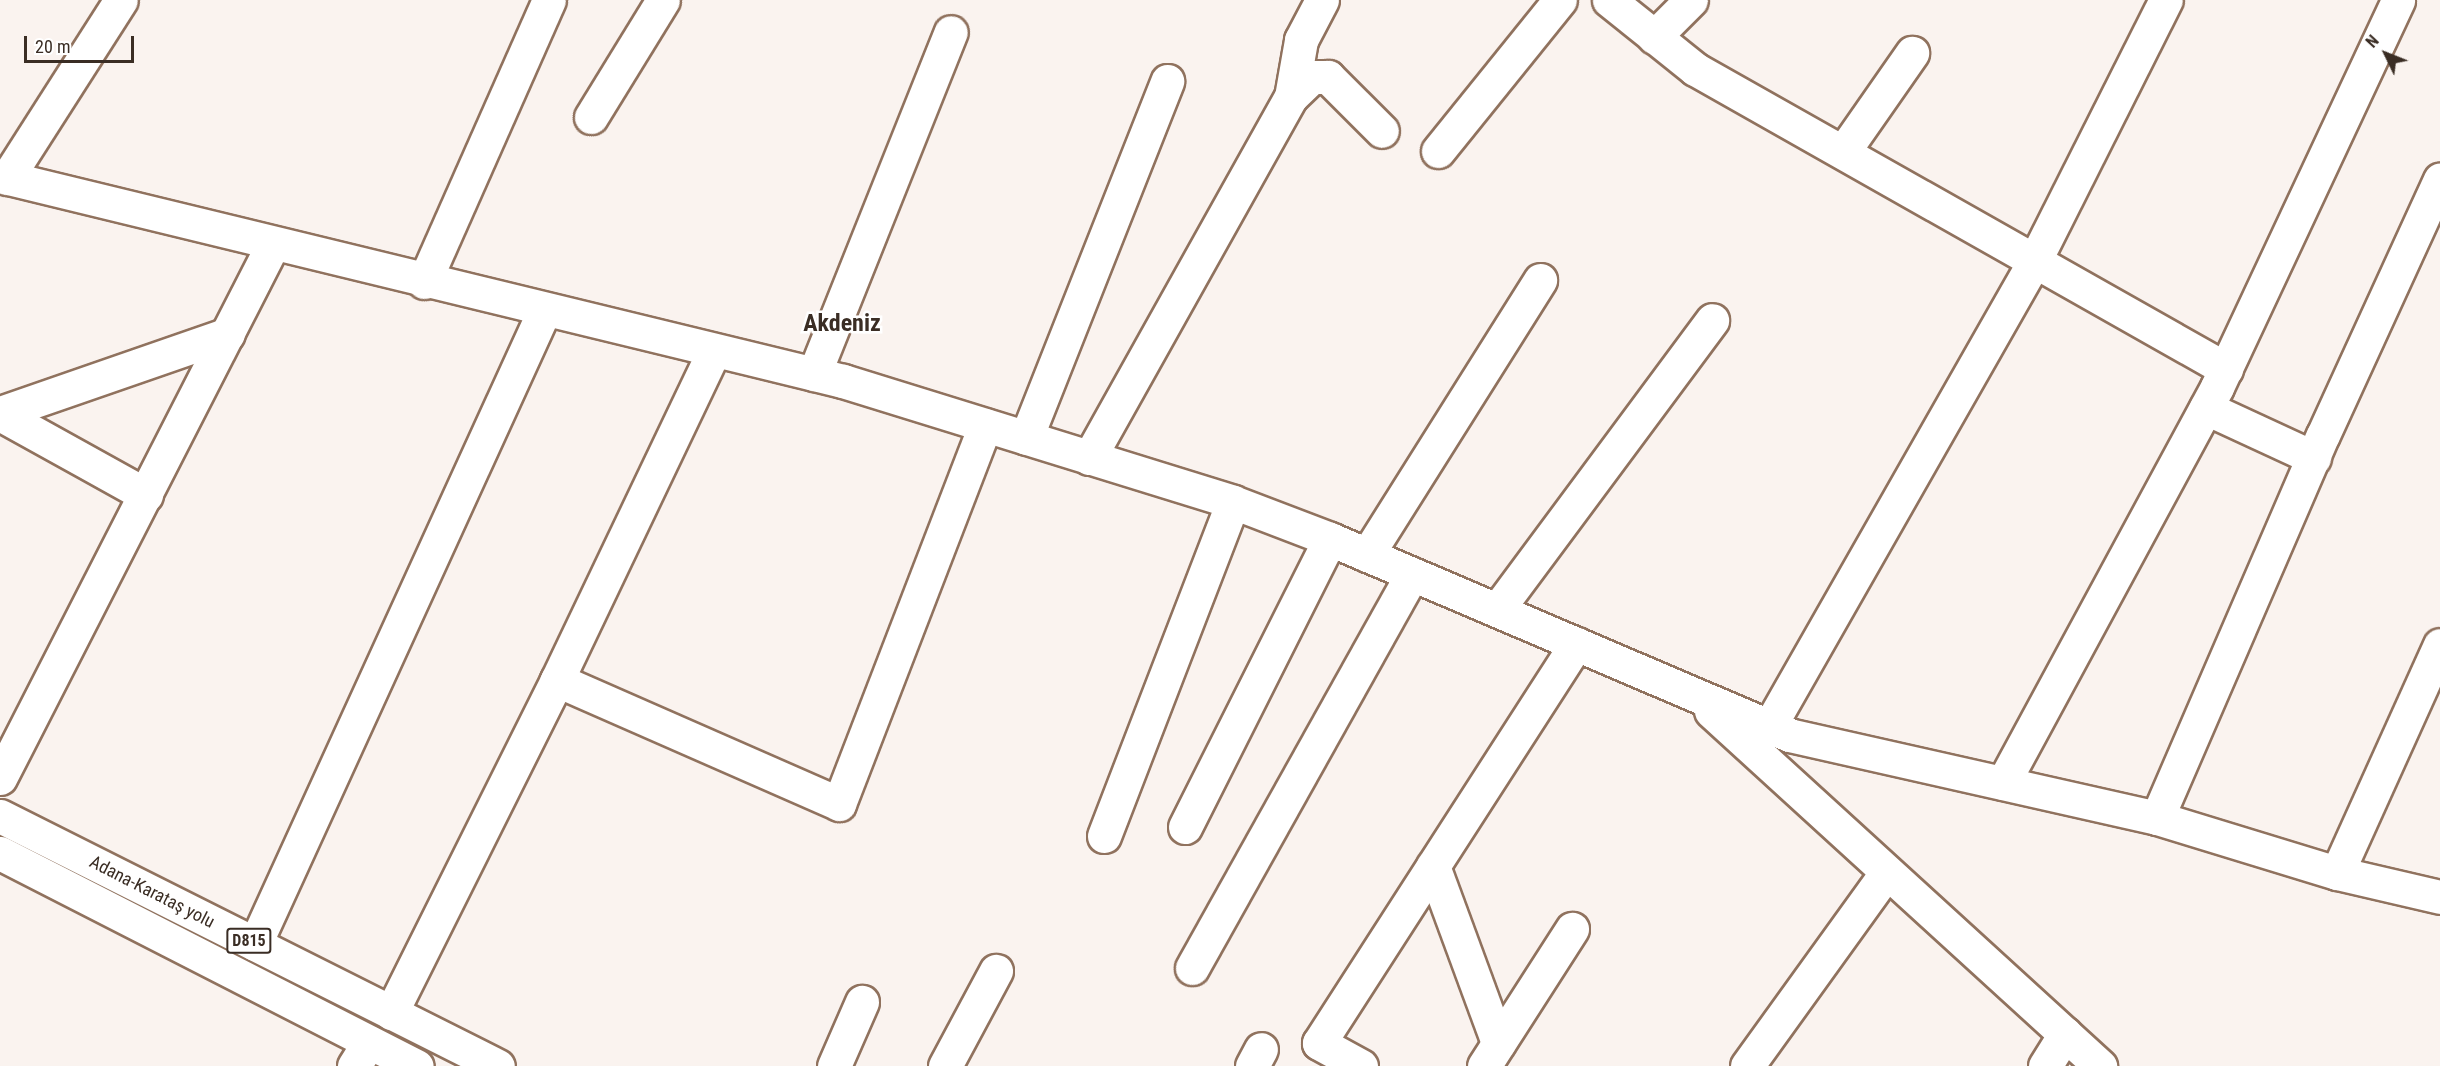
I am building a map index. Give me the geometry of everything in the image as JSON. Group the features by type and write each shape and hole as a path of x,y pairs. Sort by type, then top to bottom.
{"street":[{"path":"121,0 4,177 424,282 814,374 1233,502 1330,539 1789,735 2157,818 2337,873 2440,897"},
{"path":"424,282 549,0"},
{"path":"591,117 663,0"},
{"path":"1291,97 1301,40 1322,0"},
{"path":"1438,150 1560,0"},
{"path":"1609,0 1695,69 2226,369"},
{"path":"1654,38 1691,0"},
{"path":"1770,727 2035,260 2166,0"},
{"path":"2003,783 2226,369 2398,0"},
{"path":"814,374 951,32"},
{"path":"1843,152 1912,52"},
{"path":"1089,458 1291,97 1312,77 1328,77 1382,131"},
{"path":"1026,438 1167,81"},
{"path":"2157,818 2313,458 2440,180"},
{"path":"0,778 273,244"},
{"path":"1366,555 1540,280"},
{"path":"255,944 544,311"},
{"path":"1497,610 1712,320"},
{"path":"0,413 228,334"},
{"path":"390,1012 557,680 714,351"},
{"path":"2206,408 2313,458"},
{"path":"0,413 146,495"},
{"path":"557,680 839,804 985,425"},
{"path":"1104,836 1233,502"},
{"path":"1185,827 1330,539"},
{"path":"1192,968 1412,574"},
{"path":"1361,1066 1319,1043 1576,644"},
{"path":"2337,873 2440,645"},
{"path":"1691,693 2100,1066"},
{"name":"Adana-Karataş yolu","path":"0,816 498,1066"},
{"name":"Adana-Karataş yolu","path":"0,853 362,1054 417,1066"},
{"path":"1433,866 1491,1055"},
{"path":"1747,1066 1887,872"},
{"path":"1491,1055 1572,929"},
{"path":"945,1066 996,971"},
{"path":"834,1066 862,1002"},
{"path":"2045,1066 2065,1034"}],"district":[{"name":"Akdeniz","path":"842,324"}]}
